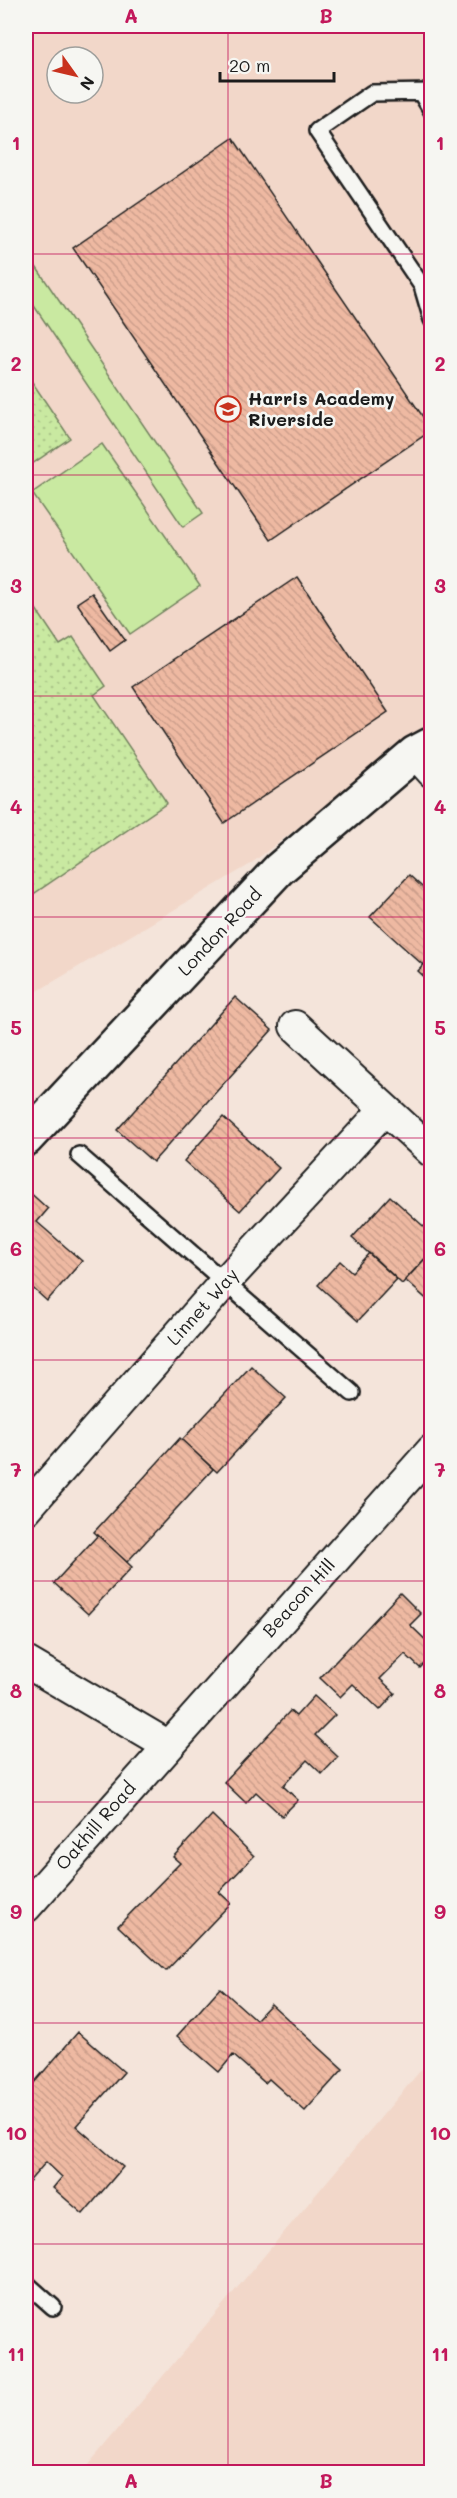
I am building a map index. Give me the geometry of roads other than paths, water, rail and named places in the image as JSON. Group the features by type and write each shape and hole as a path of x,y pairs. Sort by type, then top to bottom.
{"street":[{"name":"London Road","path":"26,1139 279,869 426,756"},
{"path":"295,1026 432,1152"},
{"name":"Linnet Way","path":"26,1509 225,1283 385,1109"},
{"name":"Beacon Hill","path":"167,1745 432,1450"},
{"path":"26,1662 167,1745"},
{"name":"Oakhill Road","path":"26,1907 167,1745"}],"lane":[{"path":"432,111 426,93 372,93 317,131 427,283 432,320"},
{"path":"79,1155 352,1393"},
{"path":"26,2283 53,2307"}],"place":[{"name":"Harris Academy Riverside","path":"228,409"}]}
